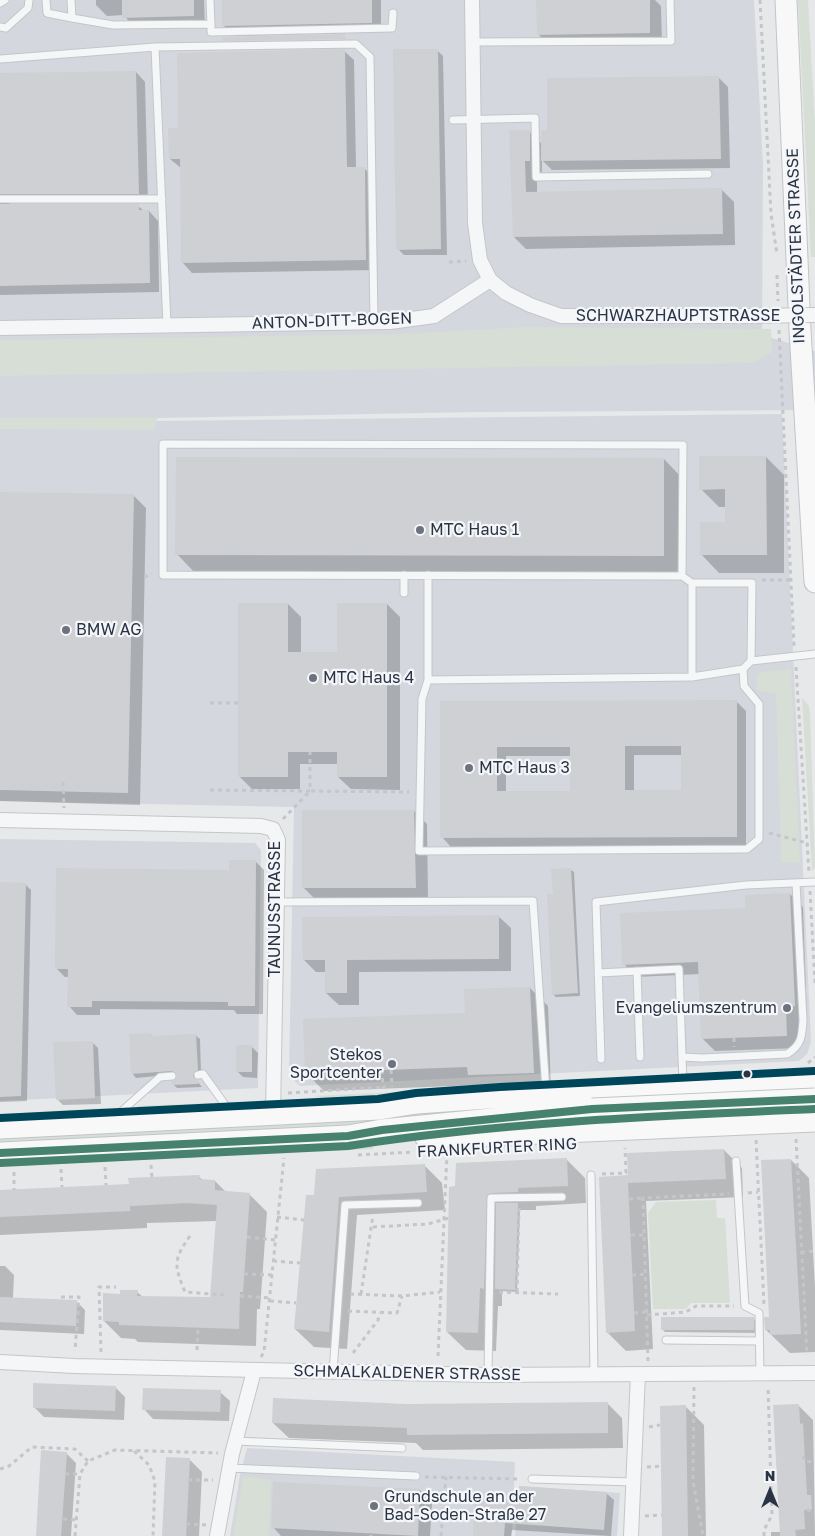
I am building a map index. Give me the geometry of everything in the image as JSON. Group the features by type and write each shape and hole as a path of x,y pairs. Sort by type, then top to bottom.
{"main road":[{"name":"INGOLSTÄDTER STRASSE","path":"786,0 800,330 815,582"},
{"name":"FRANKFURTER RING","path":"0,1128 379,1109 417,1103 546,1094 815,1081"},
{"path":"770,1083 775,1094 773,1123"},
{"name":"FRANKFURTER RING","path":"379,1109 412,1113 815,1099"},
{"name":"FRANKFURTER RING","path":"350,1145 382,1130 592,1108"},
{"name":"FRANKFURTER RING","path":"3,1163 350,1145 380,1140 815,1121"}],"street":[{"path":"472,0 475,223 480,260 490,280"},
{"name":"ANTON-DITT-BOGEN","path":"0,328 374,322 434,316 490,280"},
{"name":"SCHWARZHAUPTSTRASSE","path":"490,280 506,292 530,305 561,316 815,315"},
{"name":"TAUNUSSTRASSE","path":"0,820 261,826 274,829 278,840 273,1114"},
{"name":"SCHMALKALDENER STRASSE","path":"0,1362 101,1367 488,1376 764,1375 815,1373"},
{"path":"216,1536 234,1447 254,1370"},
{"path":"631,1536 633,1482 643,1374"}],"lane":[{"path":"0,3 5,0"},
{"path":"0,27 6,28 28,8 28,0"},
{"path":"46,0 47,13 113,25 211,24"},
{"path":"71,0 72,18"},
{"path":"210,0 211,32 392,28 393,13"},
{"path":"472,42 671,41 670,0"},
{"path":"0,59 155,47 356,44 370,57 374,322"},
{"path":"155,47 167,325"},
{"path":"454,120 535,118 536,177 708,174"},
{"path":"0,200 162,199"},
{"path":"682,576 683,445 163,444 163,575 682,576 692,583 752,583 751,662"},
{"path":"404,575 404,594"},
{"path":"428,575 428,680 422,699 419,851 748,850 759,839 759,704 744,686 743,669"},
{"path":"692,583 692,676"},
{"path":"428,680 692,676 743,669 751,662 815,654"},
{"path":"601,1060 596,902 746,885 812,882"},
{"path":"682,1057 702,1058 787,1054 797,1048 801,1041 803,1020 796,883"},
{"path":"277,902 533,901 546,1094"},
{"path":"598,972 679,969 683,1088"},
{"path":"637,971 640,1057"},
{"path":"198,1074 203,1074 233,1116"},
{"path":"110,1122 129,1102 160,1077 172,1076"},
{"path":"736,1161 745,1306 759,1313 759,1341 764,1375"},
{"path":"594,1375 595,1175"},
{"path":"488,1376 491,1198 562,1197"},
{"path":"333,1373 345,1205 418,1202"},
{"path":"666,1340 759,1341"},
{"path":"234,1447 402,1448"},
{"path":"228,1474 416,1476"},
{"path":"532,1479 633,1482"}],"path":[{"path":"760,0 771,214 777,263"},
{"path":"777,272 778,305"},
{"path":"779,325 790,580 807,843 812,882 815,983"},
{"path":"752,583 761,580 790,580"},
{"path":"210,703 238,703"},
{"path":"274,829 310,790 310,752"},
{"path":"63,782 64,822"},
{"path":"210,790 419,792"},
{"path":"759,831 807,843"},
{"path":"382,1070 382,1088"},
{"path":"391,1070 392,1087"},
{"path":"796,1134 807,1355"},
{"path":"756,1135 757,1180 762,1216 764,1304 759,1313"},
{"path":"595,1175 626,1173 625,1142"},
{"name":"FRANKFURTER RING","path":"350,1145 418,1152"},
{"name":"FRANKFURTER RING","path":"438,1151 447,1150 443,1220"},
{"path":"254,1370 264,1352 284,1158"},
{"path":"275,1159 294,1158"},
{"path":"3,1163 14,1172 23,1172"},
{"path":"142,1165 161,1164"},
{"path":"151,1165 152,1178"},
{"path":"105,1167 106,1185"},
{"path":"96,1168 114,1167"},
{"path":"61,1169 62,1187"},
{"path":"52,1170 70,1169"},
{"path":"14,1172 14,1190"},
{"path":"757,1180 762,1179"},
{"path":"629,1199 758,1192"},
{"path":"517,1292 520,1197"},
{"path":"643,1198 647,1314 643,1374"},
{"path":"361,1294 373,1227 373,1204"},
{"path":"277,1217 304,1220"},
{"path":"373,1227 428,1224 448,1218"},
{"path":"438,1356 443,1220"},
{"path":"630,1235 644,1235"},
{"path":"190,1236 177,1254 176,1269 184,1294 224,1296"},
{"path":"247,1237 275,1240"},
{"path":"801,1252 815,1252"},
{"path":"274,1261 300,1263"},
{"path":"441,1267 447,1267"},
{"path":"244,1274 272,1275"},
{"path":"632,1275 646,1274"},
{"path":"101,1367 99,1287 116,1287"},
{"path":"339,1293 402,1296 440,1292"},
{"path":"489,1292 558,1294"},
{"path":"61,1296 79,1297 74,1366"},
{"path":"240,1296 296,1303"},
{"path":"338,1310 397,1313 402,1296"},
{"path":"634,1313 686,1312 696,1306 745,1306"},
{"path":"440,1308 446,1308"},
{"path":"353,1353 378,1320 380,1313"},
{"path":"197,1350 198,1328"},
{"path":"694,1374 693,1481 703,1536"},
{"path":"764,1375 772,1515 764,1530 764,1536"},
{"path":"0,1469 9,1466 32,1447 75,1450 88,1461"},
{"path":"76,1536 80,1474 88,1461 115,1450 234,1447"},
{"path":"133,1450 149,1465 155,1481 153,1536"},
{"path":"803,1456 806,1462 815,1461"},
{"path":"65,1474 80,1474"},
{"path":"188,1480 228,1474"},
{"path":"416,1476 532,1479"},
{"path":"441,1536 446,1477"},
{"path":"807,1510 815,1511"},
{"path":"62,1519 77,1520"}],"shaded area":[{"path":"0,0 754,0 763,165 762,335 815,351 815,410 477,412 0,421"},
{"path":"798,0 808,0 815,125 815,257 811,257"},
{"path":"526,327 771,329 772,352 754,363 0,376 0,340 400,334"},
{"path":"782,414 811,1042 807,1054 799,1061 300,1086 289,1076 294,807 0,801 0,425 155,421"},
{"path":"158,417 154,430 0,429 0,418"},
{"path":"791,669 800,863 781,862 776,694 756,690 757,675 760,672"},
{"path":"802,698 809,706 810,714 815,868 812,871"},
{"path":"0,839 255,843 261,850 258,1088 0,1101"},
{"path":"509,1087 411,1099 360,1101 314,1096"},
{"path":"212,1103 215,1107 138,1111 137,1106"},
{"path":"110,1109 103,1113 50,1115 50,1111"},
{"path":"391,1119 389,1123 0,1143 0,1137"},
{"path":"373,1146 373,1149 186,1158 186,1153"},
{"path":"161,1154 163,1158 16,1166 15,1162"},
{"path":"716,1200 717,1218 725,1218 730,1303 691,1303 686,1309 653,1309 648,1213 656,1202"},
{"name":"Grundschule an der Bad-Soden-Straße 27","path":"247,1448 515,1462 512,1536 230,1536 240,1475"},
{"path":"243,1476 271,1480 269,1536 233,1536"},
{"path":"519,1486 620,1493 617,1536 515,1536"}],"building":[{"path":"122,0 194,0 194,16 122,18"},
{"path":"222,0 372,0 372,23 222,26"},
{"path":"536,0 650,0 650,33 537,35"},
{"path":"345,34 345,39 223,41 223,37"},
{"path":"345,49 347,167 365,167 366,260 181,263 180,159 169,159 168,128 178,128 177,53"},
{"path":"393,49 438,49 441,249 396,250"},
{"path":"136,71 139,194 0,194 0,73"},
{"path":"719,76 721,159 541,161 541,130 547,130 547,78"},
{"path":"509,130 530,130 530,161 525,161 526,192 722,188 723,234 513,237"},
{"path":"0,204 139,204 139,210 149,210 150,283 0,286"},
{"path":"699,456 766,456 767,555 700,555 700,522 725,522 725,489 699,490"},
{"name":"MTC Haus 1","path":"176,457 664,458 664,556 175,555"},
{"name":"BMW AG","path":"0,492 134,494 128,793 0,790"},
{"name":"MTC Haus 4","path":"238,603 288,603 288,652 337,652 337,603 387,603 387,777 337,777 337,752 288,752 288,777 238,777"},
{"name":"MTC Haus 3","path":"737,700 737,837 440,838 440,701","holes":["625,746 681,746 681,790 625,790","497,747 570,747 570,791 497,791"]},
{"path":"302,810 414,810 416,888 302,888"},
{"path":"229,860 256,860 255,1006 228,1006 228,1002 92,1001 92,1007 67,1007 68,969 55,969 56,868 229,870"},
{"path":"571,868 578,993 552,995 547,894 553,894 551,869"},
{"path":"0,882 26,883 21,1096 0,1097"},
{"path":"790,893 795,1006 786,1007 787,1036 701,1039 698,962 622,965 620,913 745,908 745,895"},
{"path":"499,915 499,959 347,960 347,993 325,993 325,960 303,960 302,917"},
{"path":"530,987 534,1073 468,1075 467,1067 305,1073 303,1019 465,1013 464,989"},
{"path":"151,1033 151,1036 196,1034 198,1070 193,1076 198,1080 198,1084 172,1085 172,1081 177,1076 172,1071 131,1074 129,1034"},
{"path":"93,1041 95,1098 56,1100 53,1042"},
{"path":"236,1045 252,1045 252,1072 236,1072"},
{"path":"724,1149 726,1179 628,1183 635,1331 606,1333 599,1177 628,1175 627,1153"},
{"path":"567,1158 568,1186 518,1188 518,1192 491,1193 487,1195 484,1289 480,1288 478,1333 446,1332 449,1187 455,1186 456,1163"},
{"path":"791,1159 801,1334 770,1335 770,1330 765,1330 764,1317 769,1317 761,1160"},
{"path":"425,1164 427,1192 339,1197 329,1332 294,1329 306,1195 314,1195 316,1169"},
{"path":"200,1175 199,1179 215,1180 215,1190 250,1193 243,1292 240,1292 239,1329 119,1325 119,1322 103,1321 103,1293 120,1294 120,1290 138,1290 137,1296 210,1297 217,1205 188,1203 130,1206 130,1211 0,1217 0,1190 129,1184 128,1178"},
{"path":"496,1203 518,1203 515,1290 495,1289"},
{"path":"0,1297 77,1300 76,1326 0,1322"},
{"path":"661,1317 754,1317 754,1330 661,1330"},
{"path":"33,1383 116,1386 115,1411 33,1408"},
{"path":"143,1388 221,1390 220,1412 142,1410"},
{"path":"273,1398 406,1404 608,1402 608,1433 407,1435 407,1428 272,1423"},
{"path":"799,1404 800,1424 803,1423 807,1495 811,1495 812,1509 804,1510 805,1529 795,1530 796,1536 780,1536 773,1405"},
{"path":"686,1405 688,1536 662,1536 660,1406"},
{"path":"41,1450 67,1452 61,1536 36,1536"},
{"path":"166,1457 190,1458 186,1536 162,1536"},
{"path":"273,1482 420,1489 418,1536 271,1528"},
{"path":"519,1486 607,1492 604,1530 505,1523 504,1536 473,1536 475,1498 518,1500"}],"transit line":[{"path":"0,1118 378,1099 416,1093 500,1087 814,1071"},
{"path":"0,1153 348,1136 382,1130 592,1109 815,1099"},
{"path":"0,1163 348,1146 464,1131 581,1121 815,1109"}],"place":[{"name":"MTC Haus 1","path":"420,530"},
{"name":"BMW AG","path":"66,630"},
{"name":"MTC Haus 4","path":"313,678"},
{"name":"MTC Haus 3","path":"469,768"},
{"name":"Evangeliumszentrum","path":"787,1008"},
{"name":"Stekos Sportcenter","path":"392,1064"},
{"name":"Grundschule an der Bad-Soden-Straße 27","path":"374,1506"}]}
